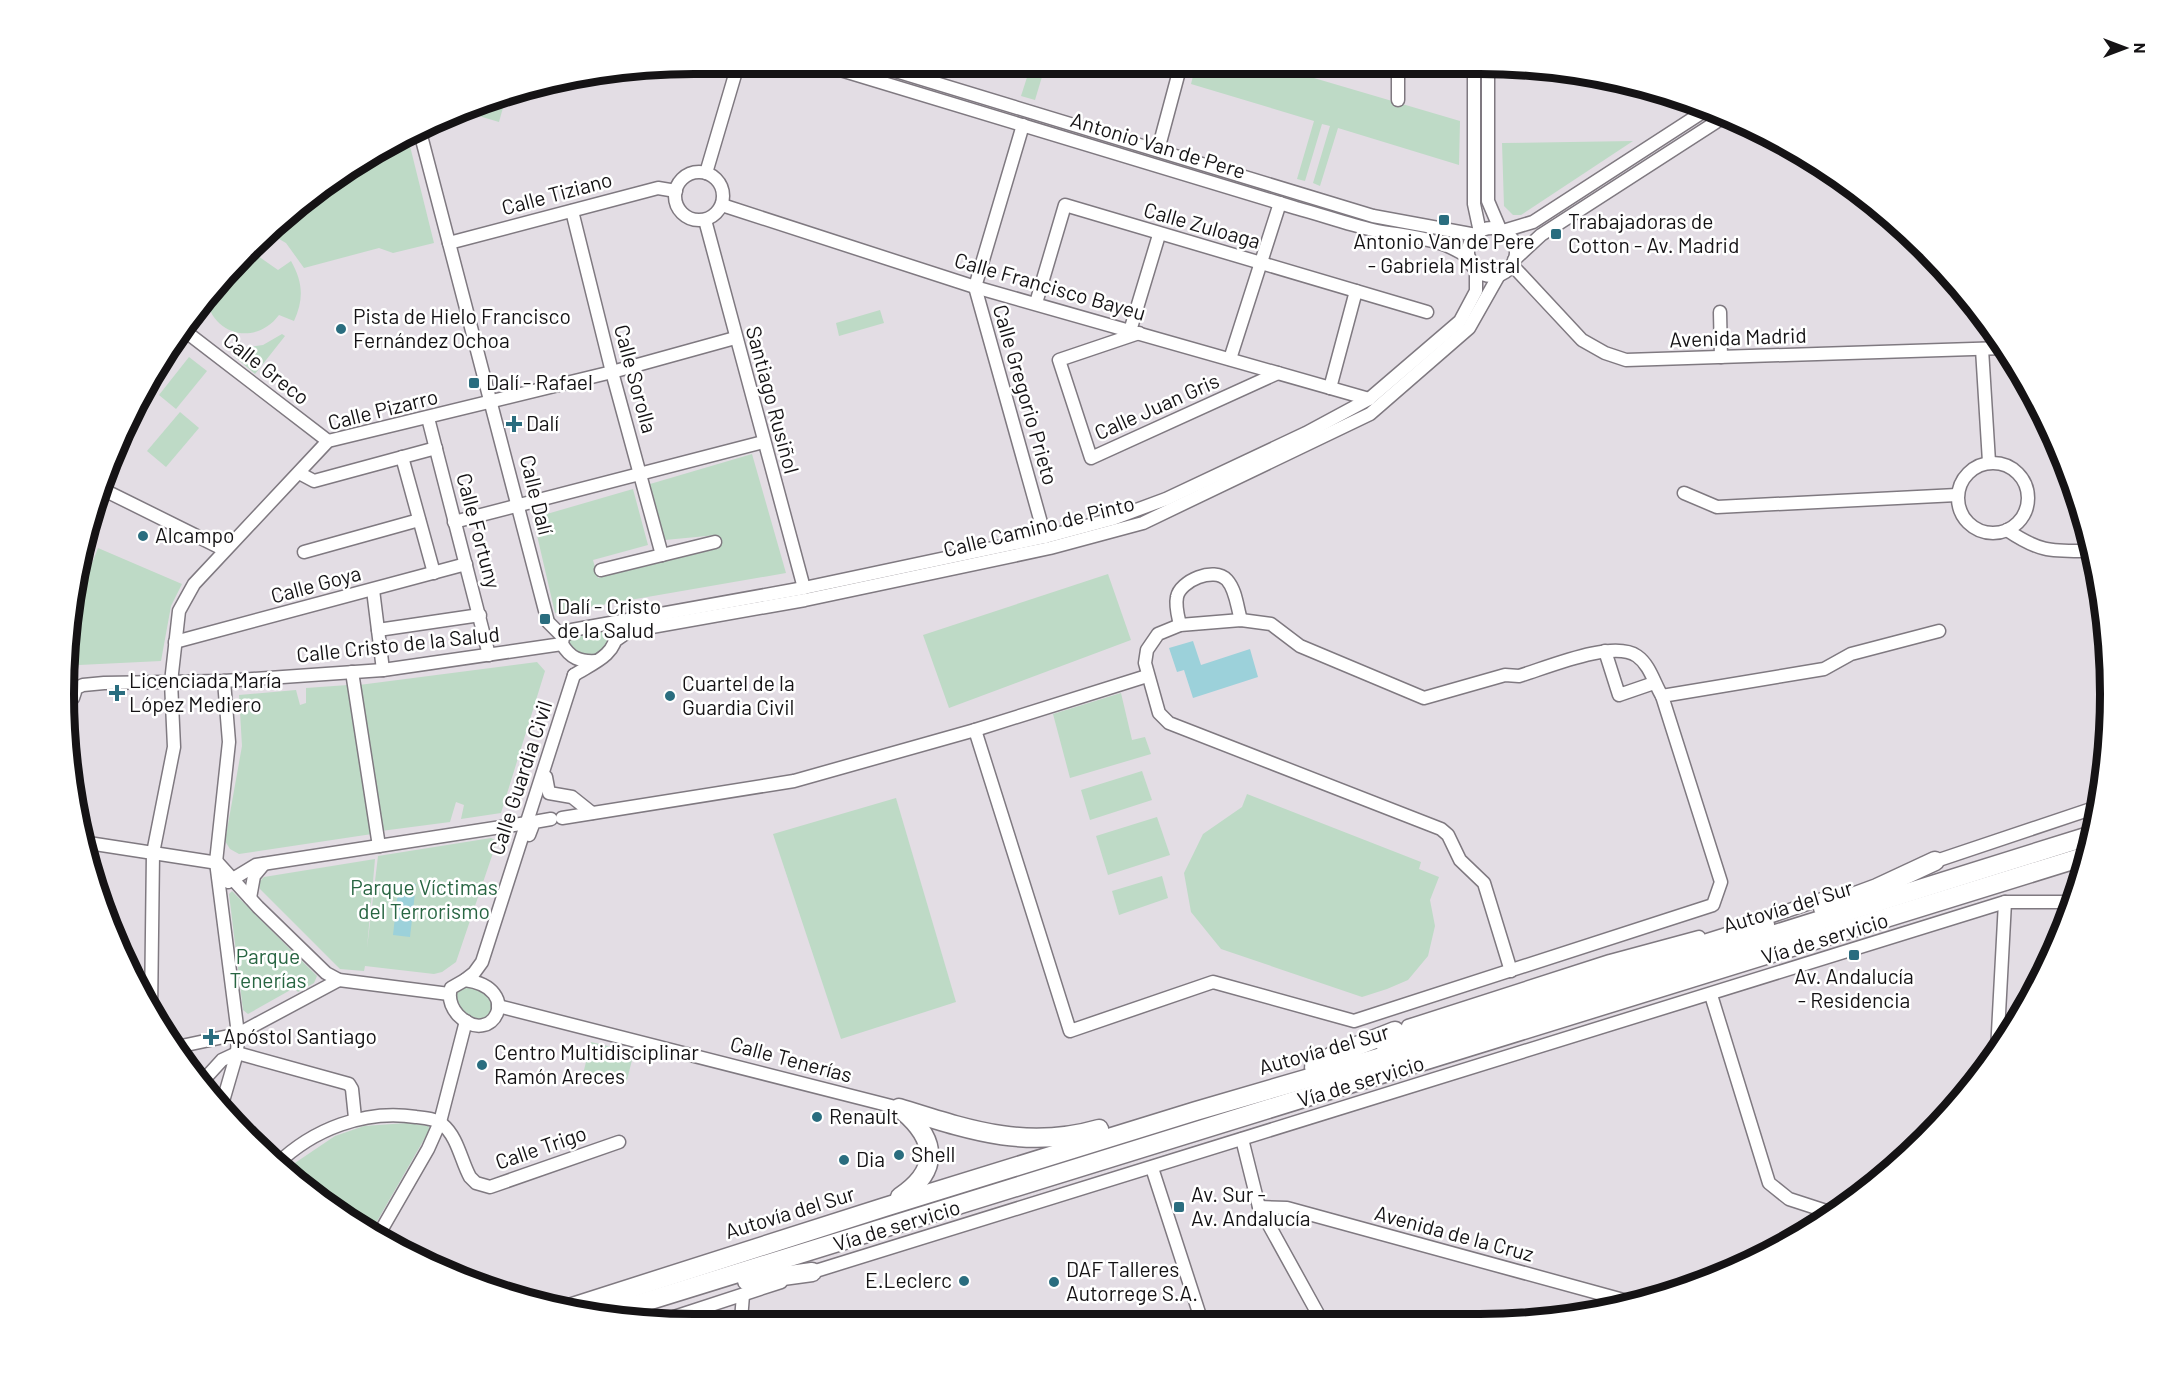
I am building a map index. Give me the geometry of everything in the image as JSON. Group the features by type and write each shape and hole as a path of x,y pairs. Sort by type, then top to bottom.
{"highway":[{"name":"Autovía del Sur","path":"581,1304 1196,1111 1294,1083 2082,838"},
{"name":"Autovía del Sur","path":"620,1310 2077,859"},
{"path":"1314,1066 1337,1061 1436,1026 1832,905 1935,861"},
{"path":"1294,1083 1314,1066 1334,1055 1408,1026"},
{"path":"899,1108 986,1133 1038,1140 1088,1132 1142,1116 1196,1111"},
{"path":"885,1208 917,1186 928,1165 929,1150 925,1133 899,1108"},
{"path":"638,1311 763,1277 812,1272"}],"street":[{"path":"706,173 735,74"},
{"name":"Antonio Van de Pere","path":"854,74 1370,229 1444,243 1457,249 1473,264"},
{"name":"Antonio Van de Pere","path":"906,74 1374,216 1478,233"},
{"path":"1158,150 1178,74"},
{"path":"1398,74 1398,100"},
{"path":"1474,74 1474,204 1478,233"},
{"path":"1488,74 1488,201 1502,230 1515,246 1513,262"},
{"path":"1699,114 1533,222 1502,230 1491,228 1478,233 1470,244 1473,264 1486,275 1499,274 1541,235 1718,122"},
{"name":"Calle Gregorio Prieto","path":"1023,125 975,287 1045,537"},
{"name":"Calle Dalí","path":"421,136 549,625 564,645"},
{"path":"706,173 718,181 722,188 722,205 718,212 705,220 690,219 683,214 675,201 676,191 682,179 688,174 706,173"},
{"name":"Calle Tiziano","path":"449,243 658,188 676,191"},
{"path":"1230,359 1259,262 1280,203"},
{"name":"Calle Francisco Bayeu","path":"722,205 975,287 1369,399"},
{"name":"Calle Zuloaga","path":"1036,303 1065,205 1159,235 1427,312"},
{"name":"Calle Sorolla","path":"572,211 612,372 662,555"},
{"name":"Santiago Rusiñol","path":"705,220 804,588"},
{"path":"1134,332 1159,235"},
{"name":"Avenida Madrid","path":"1513,262 1582,340 1605,354 1626,360 1995,348"},
{"name":"Calle Camino de Pinto","path":"606,624 804,588 1045,537 1112,519 1166,499 1306,433 1369,399 1460,321 1476,291 1473,264"},
{"name":"Calle Camino de Pinto","path":"616,640 632,631 805,600 1050,548 1143,523 1370,414 1468,328 1499,274"},
{"path":"1330,388 1356,291"},
{"path":"1720,312 1721,357"},
{"name":"Calle Juan Gris","path":"1134,332 1059,360 1091,458 1278,373"},
{"name":"Calle Greco","path":"189,334 328,441"},
{"name":"Calle Pizarro","path":"150,992 153,853 174,747 171,682 175,642 183,599 225,550 328,441 612,372 735,338"},
{"path":"1982,349 1989,462"},
{"name":"Calle Fortuny","path":"428,418 489,655"},
{"path":"454,522 763,442"},
{"path":"299,472 314,481 436,448"},
{"path":"402,457 434,573"},
{"path":"1989,462 2013,469 2022,477 2027,491 2024,514 2017,524 2007,530 1991,533 1970,525 1961,514 1957,495 1967,473 1989,462"},
{"path":"107,492 225,550"},
{"path":"1684,493 1718,507 1957,495"},
{"path":"304,552 419,520"},
{"path":"2007,530 2028,544 2046,551 2082,551"},
{"path":"602,570 715,542"},
{"name":"Calle Goya","path":"175,642 466,564"},
{"path":"1180,625 1177,610 1180,589 1207,573 1216,573 1226,578 1233,589 1241,620"},
{"path":"373,590 383,670"},
{"path":"378,630 480,615"},
{"path":"975,730 1070,1031 1214,982 1354,1022 1713,905 1721,882 1662,696 1648,668 1636,656 1622,651 1605,651 1519,676 1505,675 1424,698 1300,646 1271,624 1241,620 1180,625 1158,634 1147,650 1147,676 1159,713 1169,723 1441,829 1448,835 1460,860 1484,883 1511,970"},
{"path":"606,624 614,628 616,640 608,653 574,675 564,645 572,630 606,624"},
{"path":"1662,696 1824,669 1851,654 1939,631"},
{"path":"564,645 577,660 596,661"},
{"name":"Calle Cristo de la Salud","path":"74,687 104,683 224,681 383,670 564,645"},
{"path":"1605,651 1619,695 1654,684"},
{"path":"352,672 379,846"},
{"name":"Calle Guardia Civil","path":"465,980 482,962 574,675"},
{"path":"496,919 510,894 533,823 794,781 975,730 1147,676"},
{"path":"224,681 229,741 216,862 238,1034 237,1053 224,1099"},
{"path":"546,763 545,784 549,793 572,797 592,813"},
{"name":"Vía de servicio","path":"1408,1026 1610,961 1756,921 2089,810"},
{"path":"219,890 247,868 264,864 527,823"},
{"path":"92,844 216,862 322,968 339,980 450,994"},
{"path":"250,898 254,876 264,864"},
{"path":"1998,1034 2005,902"},
{"name":"Vía de servicio","path":"684,1314 812,1272 2005,902 2063,902"},
{"path":"482,962 493,992 498,1006 497,1016 492,1022 481,1024 466,1020 456,1012 450,994 455,984 465,980 480,983 493,992"},
{"path":"320,989 324,976 322,968"},
{"path":"183,1046 238,1034 339,980"},
{"path":"145,982 150,981"},
{"path":"1711,995 1769,1184 1789,1199 1824,1210"},
{"name":"Calle Tenerías","path":"498,1006 899,1108"},
{"path":"381,1229 428,1149 440,1122 466,1020"},
{"path":"218,1039 237,1053 349,1084 352,1089 355,1118"},
{"path":"206,1077 222,1060 237,1053"},
{"path":"282,1158 329,1129 355,1118 399,1114 440,1122"},
{"name":"Calle Trigo","path":"440,1122 452,1135 470,1177 476,1183 490,1186 619,1142"},
{"path":"1242,1139 1259,1207 1318,1314"},
{"path":"1152,1168 1199,1314"},
{"name":"Avenida de la Cruz","path":"1259,1207 1287,1208 1618,1299"},
{"path":"741,1314 743,1295"}],"green space":[{"path":"1028,74 1043,74 1035,100 1021,96"},
{"path":"1194,74 1300,74 1460,121 1459,165 1338,128 1320,186 1313,183 1330,126 1322,124 1305,181 1297,179 1314,121 1191,84"},
{"path":"504,103 499,122 474,114"},
{"path":"1633,141 1521,215 1513,215 1504,206 1502,143"},
{"path":"409,143 434,243 393,253 379,248 304,268 286,243 275,237 285,227 349,178"},
{"path":"254,256 278,270 291,261 298,276 301,291 294,321 279,315 269,325 258,331 235,332 225,328 216,320 210,309 227,285"},
{"path":"880,310 884,323 839,336 836,323"},
{"path":"282,334 285,336 255,374 234,356 240,348 263,345"},
{"path":"189,357 207,371 176,409 159,395"},
{"path":"180,412 199,428 166,467 147,451"},
{"path":"752,454 786,573 555,613 533,518 633,489 648,545 593,560 598,578 720,548 717,535 665,540 650,484"},
{"path":"98,548 182,584 171,606 161,661 79,665 75,661 83,585"},
{"path":"1108,574 1131,640 949,708 923,635"},
{"path":"606,630 611,633 608,642 597,654 590,656 584,657 578,654 567,640 570,636"},
{"path":"537,662 545,671 501,813 461,819 464,805 456,802 450,822 381,831 359,685"},
{"path":"348,685 372,834 239,854 230,849 225,841 242,746 239,695 296,690 300,705 306,703 306,688"},
{"path":"1121,693 1132,740 1145,737 1151,754 1070,778 1053,714"},
{"path":"1142,771 1152,800 1090,820 1081,790"},
{"path":"1247,794 1421,862 1419,869 1439,877 1430,900 1435,926 1428,956 1408,980 1362,997 1221,949 1191,912 1184,873 1203,834 1242,807"},
{"path":"896,798 956,1002 841,1039 773,834"},
{"path":"1157,817 1170,855 1108,875 1096,836"},
{"name":"Parque Víctimas del Terrorismo","path":"491,838 497,841 456,962 442,972 434,974 365,966 364,971 340,969 260,889 260,881 264,877 375,859 367,948 378,856"},
{"path":"1162,876 1168,898 1119,915 1112,891"},
{"name":"Parque Tenerías","path":"232,891 317,976 314,983 298,992 294,988 248,1014 243,1010 229,894"},
{"path":"468,984 482,992 490,1002 493,1013 482,1020 466,1015 456,1004 455,991"},
{"path":"591,1042 634,1052 626,1084 583,1074"},
{"path":"407,1123 428,1126 430,1129 375,1225 349,1210 291,1166 335,1136 364,1126"}],"water":[{"path":"1193,641 1201,665 1250,649 1258,677 1193,698 1184,670 1177,672 1169,648"},
{"path":"399,882 416,884 410,937 393,935"}],"place":[{"name":"Antonio Van de Pere - Gabriela Mistral","path":"1444,220"},
{"name":"Trabajadoras de Cotton - Av. Madrid","path":"1556,234"},
{"name":"Pista de Hielo Francisco Fernández Ochoa","path":"341,329"},
{"name":"Dalí - Rafael","path":"474,383"},
{"name":"Dalí","path":"514,424"},
{"name":"Alcampo","path":"143,536"},
{"name":"Dalí - Cristo de la Salud","path":"545,619"},
{"name":"Licenciada María López Mediero","path":"117,693"},
{"name":"Cuartel de la Guardia Civil","path":"670,696"},
{"name":"Av. Andalucía - Residencia","path":"1854,955"},
{"name":"Apóstol Santiago","path":"211,1037"},
{"name":"Centro Multidisciplinar Ramón Areces","path":"482,1065"},
{"name":"Renault","path":"817,1117"},
{"name":"Shell","path":"899,1155"},
{"name":"Dia","path":"844,1160"},
{"name":"Av. Sur - Av. Andalucía","path":"1179,1207"},
{"name":"E.Leclerc","path":"964,1281"},
{"name":"DAF Talleres Autorrege S.A.","path":"1054,1282"}]}
